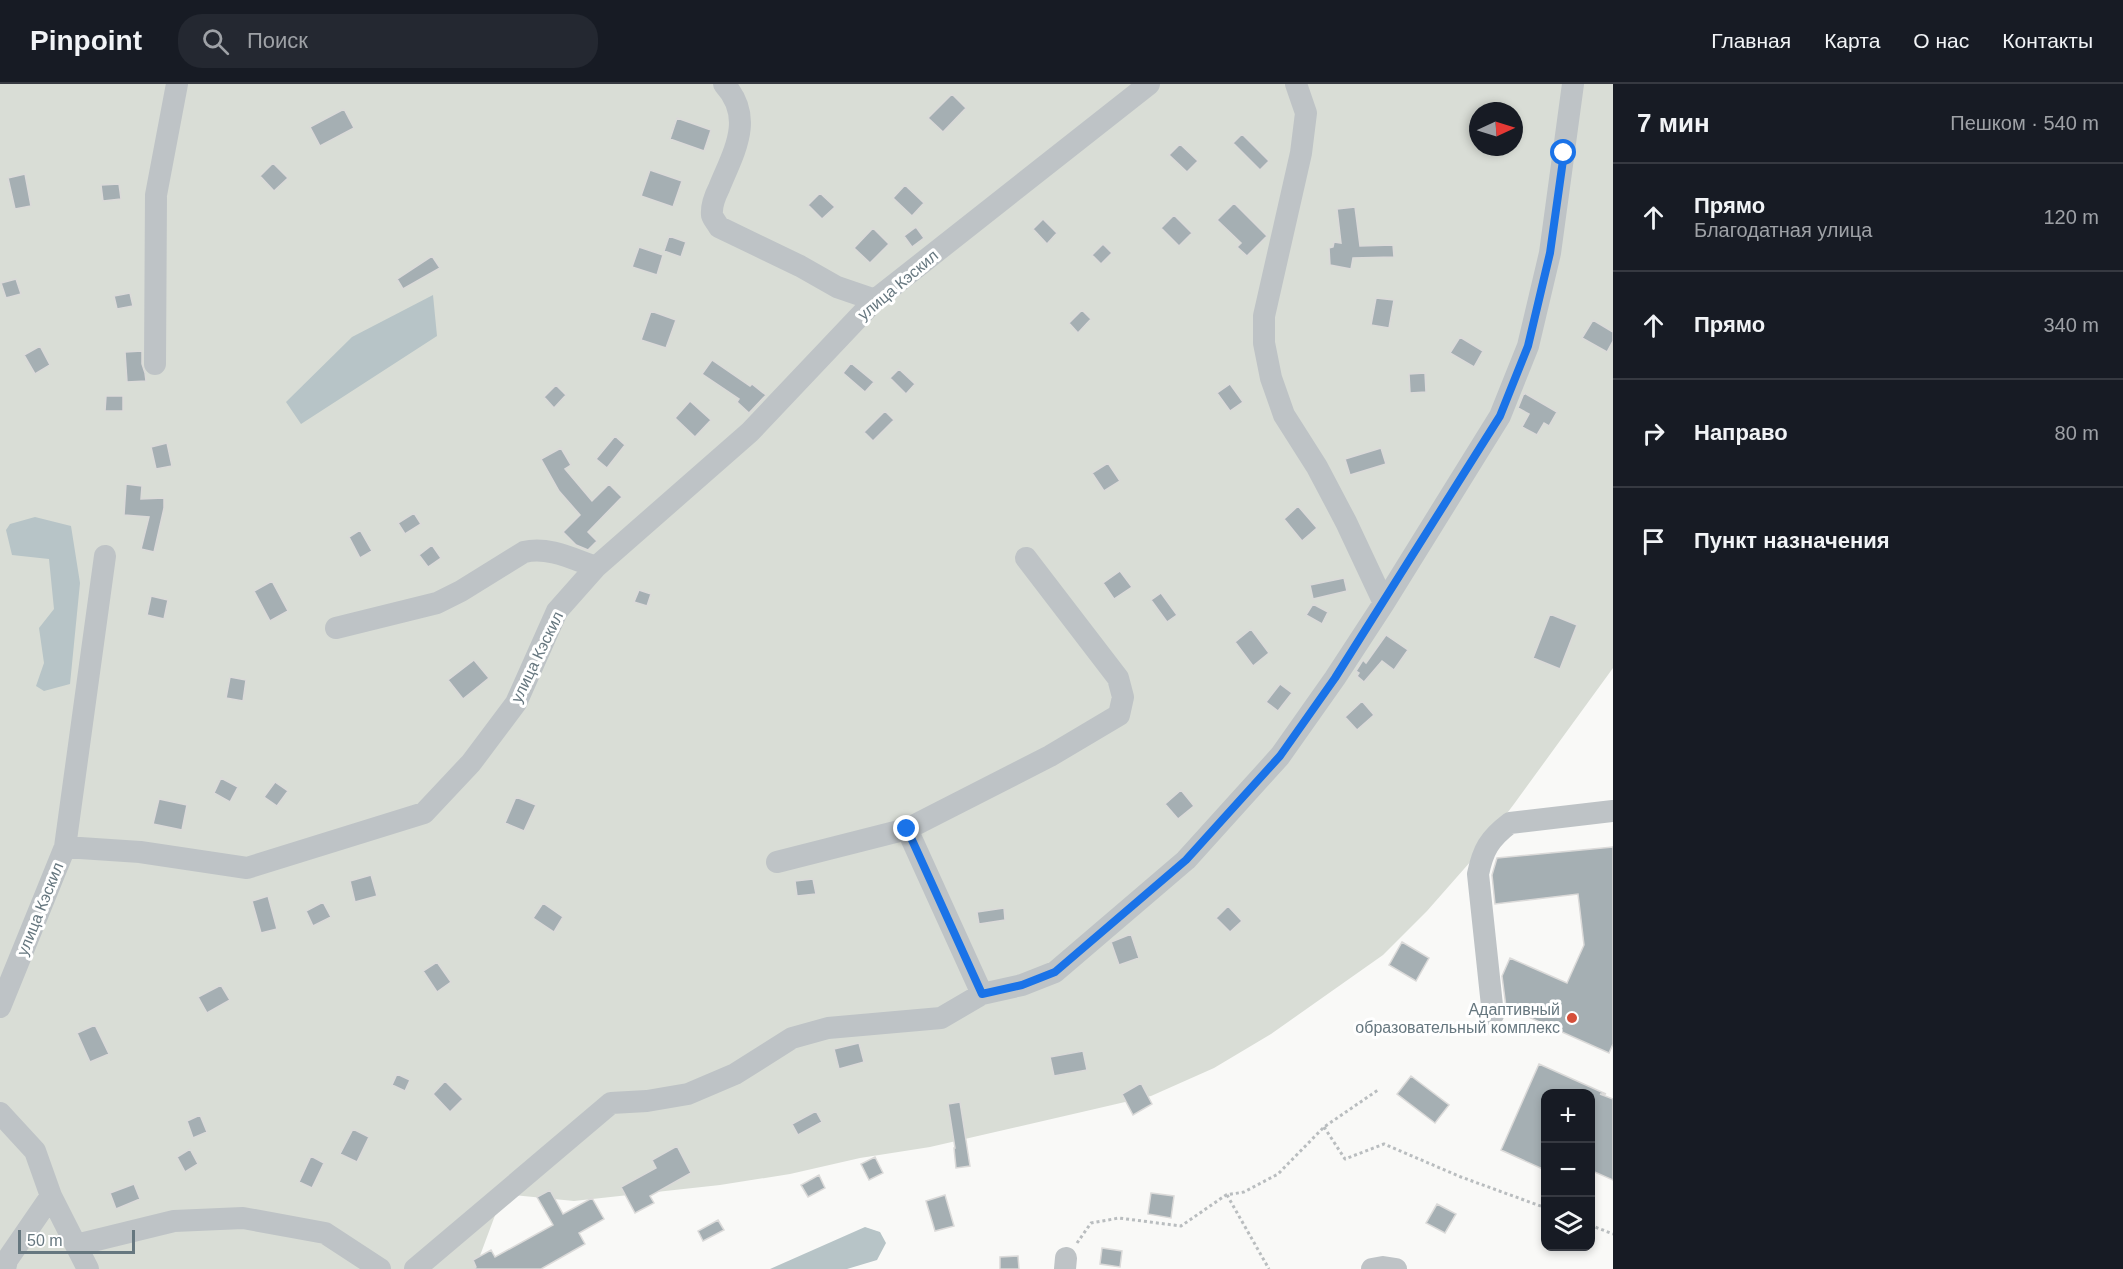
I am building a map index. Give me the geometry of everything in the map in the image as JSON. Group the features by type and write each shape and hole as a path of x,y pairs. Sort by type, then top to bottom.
{"street":[{"path":"155,364 156,195 177,84"},
{"path":"724,84 738,105 741,125 713,203 712,216 719,227 800,266 837,287 875,300"},
{"name":"улица Кэскил","path":"0,1007 64,847 140,852 247,868 424,813 471,763 516,703 557,611 597,567 750,432 875,300 1149,84"},
{"path":"1296,84 1306,114 1301,153 1264,316 1264,343 1284,415 1317,467 1346,522 1383,603"},
{"path":"415,1269 611,1102 647,1101 688,1094 735,1074 792,1038 828,1028 941,1018 982,994 1022,985 1055,972 1186,860 1280,756 1335,678 1500,416 1528,346 1550,253 1573,84"},
{"path":"336,628 437,603 524,552 534,549 545,550 597,567"},
{"path":"64,847 105,555"},
{"path":"777,862 907,829 1050,756 1119,716 1123,697 1118,678 1026,558"},
{"path":"1493,1015 1478,874 1483,853 1496,834 1510,823 1613,811"},
{"path":"907,829 982,994"},
{"path":"0,1113 35,1151 51,1196 88,1269"},
{"path":"5,1269 7,1260 51,1196"},
{"path":"76,1245 174,1221 243,1218 325,1233 380,1269"},
{"path":"1372,1269 1383,1266 1396,1269"}],"path":[{"path":"1066,1264 1091,1223 1119,1218 1181,1226 1226,1195 1244,1192 1278,1174 1324,1127 1378,1090"},
{"path":"1324,1127 1345,1159 1384,1144 1461,1177 1541,1207"},
{"path":"1226,1195 1269,1269"},
{"path":"1595,1227 1613,1234"}],"shaded area":[{"path":"0,84 1613,84 1613,668 1471,861 1427,911 1383,955 1271,1034 1214,1068 1151,1096 930,1147 720,1185 574,1201 503,1194 475,1269 0,1269"},
{"path":"433,295 437,336 301,424 286,402 352,337"},
{"path":"35,517 71,526 80,583 70,684 44,691 36,686 44,663 39,628 54,609 49,559 12,555 6,530 10,524"},
{"path":"865,1227 880,1232 886,1243 877,1260 847,1269 770,1269"}],"building":[{"path":"952,94 966,108 943,132 928,118"},
{"path":"344,109 354,128 320,146 310,127"},
{"path":"677,118 711,130 704,151 670,139"},
{"path":"1242,134 1269,161 1260,170 1233,143"},
{"path":"1180,144 1198,161 1187,172 1169,155"},
{"path":"273,163 288,178 274,191 260,176"},
{"path":"650,170 682,181 673,207 641,196"},
{"path":"25,174 31,206 15,209 8,178"},
{"path":"119,184 121,199 103,201 101,185"},
{"path":"905,185 924,203 912,216 893,198"},
{"path":"820,193 835,207 822,219 808,205"},
{"path":"1234,203 1267,236 1247,256 1237,247 1241,243 1217,220"},
{"path":"1355,207 1360,246 1393,245 1394,257 1353,258 1351,269 1330,265 1329,248 1333,247 1334,242 1341,243 1337,209"},
{"path":"1174,215 1192,233 1179,246 1161,228"},
{"path":"1043,219 1057,233 1047,244 1033,229"},
{"path":"916,227 924,238 912,247 904,236"},
{"path":"873,228 889,244 870,263 854,248"},
{"path":"669,236 686,242 681,257 664,251"},
{"path":"1103,244 1112,253 1101,264 1092,255"},
{"path":"639,247 663,255 657,275 632,267"},
{"path":"432,256 440,268 403,289 397,279"},
{"path":"16,279 21,294 6,298 1,283"},
{"path":"130,293 133,306 117,309 114,296"},
{"path":"1376,298 1394,300 1389,328 1371,325"},
{"path":"1082,310 1091,319 1078,333 1069,323"},
{"path":"651,311 676,320 666,348 641,340"},
{"path":"1593,320 1613,332 1613,341 1607,352 1582,338"},
{"path":"1460,337 1483,351 1474,367 1450,353"},
{"path":"40,346 50,365 35,374 24,355"},
{"path":"142,351 146,381 127,382 125,352"},
{"path":"712,360 766,395 749,413 737,402 739,399 702,374"},
{"path":"851,363 874,382 865,392 843,373"},
{"path":"899,369 915,384 906,394 890,378"},
{"path":"1425,373 1426,392 1410,393 1409,374"},
{"path":"1230,384 1243,402 1230,411 1217,393"},
{"path":"556,385 566,395 554,408 544,397"},
{"path":"1524,393 1557,412 1549,426 1544,423 1537,435 1522,427 1529,414 1518,408"},
{"path":"106,396 123,396 123,411 105,411"},
{"path":"690,401 711,420 695,437 675,418"},
{"path":"885,411 894,420 873,441 864,432"},
{"path":"615,436 625,445 607,468 596,459"},
{"path":"167,443 172,466 156,469 151,447"},
{"path":"561,448 571,465 565,469 592,501 609,484 622,497 588,532 597,541 588,550 576,545 563,532 580,515 559,491 541,459"},
{"path":"1381,448 1386,464 1350,475 1345,459"},
{"path":"1108,463 1120,481 1104,491 1092,473"},
{"path":"126,484 142,486 141,499 164,498 164,508 154,552 141,549 149,517 124,515"},
{"path":"1298,506 1317,528 1302,541 1284,519"},
{"path":"414,513 421,524 405,534 398,523"},
{"path":"360,530 372,551 360,558 349,537"},
{"path":"432,545 441,558 428,567 419,555"},
{"path":"1120,571 1132,587 1114,599 1103,583"},
{"path":"1344,578 1347,591 1313,599 1310,585"},
{"path":"272,581 288,611 270,621 254,591"},
{"path":"639,590 651,594 647,606 634,602"},
{"path":"1161,593 1177,615 1167,622 1151,600"},
{"path":"151,596 168,600 164,619 147,615"},
{"path":"1313,604 1328,612 1322,624 1306,615"},
{"path":"1550,614 1577,625 1560,669 1533,658"},
{"path":"1251,629 1269,653 1253,666 1235,642"},
{"path":"1386,635 1408,650 1394,670 1382,661 1364,682 1357,676 1359,673 1356,671 1363,660 1366,663"},
{"path":"474,660 489,678 463,699 448,680"},
{"path":"230,677 246,680 243,701 226,698"},
{"path":"1280,684 1292,693 1278,711 1266,702"},
{"path":"1362,701 1374,715 1357,730 1345,717"},
{"path":"221,778 238,787 230,802 214,793"},
{"path":"275,782 288,791 277,806 264,797"},
{"path":"1181,790 1194,806 1178,819 1165,804"},
{"path":"516,797 536,805 524,831 505,823"},
{"path":"159,799 187,805 182,830 153,824"},
{"name":"Адаптивный образовательный комплекс","path":"1613,847 1613,1044 1609,1053 1506,1007 1502,976 1510,958 1567,983 1584,945 1578,894 1495,904 1492,875 1497,858"},
{"path":"371,875 377,896 355,902 350,881"},
{"path":"813,879 816,894 797,896 795,881"},
{"path":"268,896 277,929 261,933 252,901"},
{"path":"323,902 331,917 313,926 306,911"},
{"path":"543,903 563,917 554,932 533,918"},
{"path":"1228,906 1242,921 1230,932 1216,918"},
{"path":"1004,908 1005,920 979,924 977,912"},
{"path":"1131,934 1139,958 1119,965 1111,942"},
{"path":"1402,942 1429,958 1416,981 1389,965"},
{"path":"437,962 451,982 437,992 423,971"},
{"path":"221,985 230,1000 207,1013 198,997"},
{"path":"95,1025 109,1054 90,1062 77,1033"},
{"path":"859,1043 864,1062 839,1069 834,1049"},
{"path":"1083,1051 1087,1070 1054,1076 1050,1057"},
{"path":"1539,1064 1595,1089 1541,1089 1541,1168 1501,1150"},
{"path":"397,1074 410,1080 405,1091 392,1085"},
{"path":"1411,1076 1449,1105 1435,1123 1397,1094"},
{"path":"445,1081 463,1099 450,1112 433,1094"},
{"path":"1141,1083 1152,1104 1133,1115 1122,1094"},
{"path":"1595,1089 1606,1094 1600,1094 1613,1099 1613,1180 1595,1172"},
{"path":"960,1102 970,1166 956,1168 948,1104"},
{"path":"816,1111 822,1122 798,1135 792,1124"},
{"path":"200,1115 207,1132 193,1138 187,1121"},
{"path":"353,1129 369,1137 357,1162 340,1154"},
{"path":"677,1146 691,1173 650,1196 654,1203 635,1213 621,1187 656,1168 652,1160"},
{"path":"190,1149 198,1164 185,1172 177,1157"},
{"path":"311,1156 324,1163 312,1188 299,1182"},
{"path":"875,1157 883,1173 869,1180 861,1164"},
{"path":"819,1175 825,1188 808,1197 801,1185"},
{"path":"134,1184 140,1199 116,1209 110,1193"},
{"path":"550,1190 563,1214 592,1198 604,1219 579,1233 585,1244 541,1269 473,1269 476,1267 473,1260 491,1250 495,1257 553,1225 537,1197"},
{"path":"1151,1193 1174,1196 1171,1218 1148,1214"},
{"path":"945,1195 954,1226 935,1231 926,1201"},
{"path":"1437,1204 1456,1214 1445,1233 1426,1223"},
{"path":"718,1220 724,1230 703,1241 698,1231"},
{"path":"1102,1248 1122,1251 1120,1267 1100,1264"},
{"path":"1018,1256 1019,1269 1000,1269 1000,1257"}],"place":[{"name":"Адаптивный образовательный комплекс","path":"1572,1018"}],"route":[{"path":"907,829 982,994 1022,985 1055,972 1186,860 1280,756 1335,678 1500,416 1528,346 1550,253 1564,153"}]}
